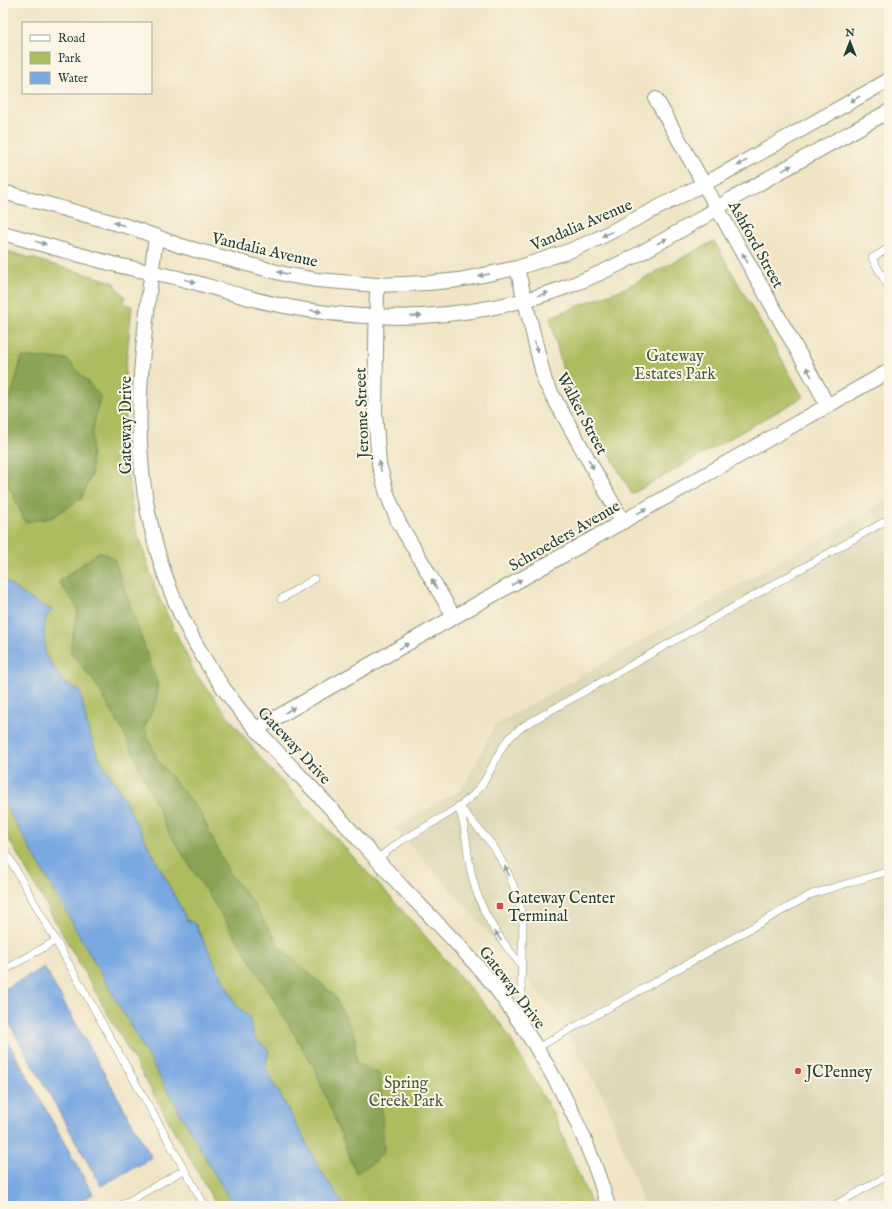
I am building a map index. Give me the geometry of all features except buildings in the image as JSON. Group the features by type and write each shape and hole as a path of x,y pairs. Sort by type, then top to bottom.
{"street":[{"name":"Vandalia Avenue","path":"3,192 133,228 181,246 288,275 317,280 377,285 459,280 517,268 569,251 598,239 704,184 889,80"},
{"name":"Ashford Street","path":"656,99 819,389 827,406"},
{"path":"3,233 118,265 177,278 274,304 329,313 377,317 425,316 481,310 524,300 567,287 609,268 662,241 717,208 889,111"},
{"name":"Gateway Drive","path":"156,236 139,411 140,462 149,517 164,570 173,595 195,643 222,686 256,729 485,974 504,998 552,1073 576,1120 597,1170 608,1206"},
{"name":"Walker Street","path":"517,268 545,382 623,522"},
{"name":"Jerome Street","path":"377,285 376,434 379,464 387,494 398,521 454,617"},
{"name":"Schroeders Avenue","path":"256,729 889,371"}],"lane":[{"path":"889,248 872,258 889,288"},
{"path":"378,859 404,839 459,806 471,797 481,787 502,747 516,731 525,725 889,520"},
{"path":"281,599 314,579"},
{"path":"459,806 466,834 468,861 479,900 494,931 522,966"},
{"path":"459,806 494,847 518,897 523,922 521,984 524,1029"},
{"path":"3,847 205,1206"},
{"path":"537,1048 812,894 889,871"},
{"path":"3,971 55,941"},
{"path":"120,1206 184,1170"},
{"path":"834,1206 889,1175"}],"shaded area":[{"path":"889,499 889,1206 643,1206 604,1098 552,1008 460,900 394,828 462,789 495,725"}],"green space":[{"name":"Gateway Estates Park","path":"714,241 803,397 632,494 563,371 550,317 625,288"},
{"name":"Spring Creek Park","path":"3,250 110,281 116,284 116,287 125,297 124,303 132,306 125,375 125,457 134,522 156,591 195,673 266,765 323,824 414,923 504,1028 554,1115 592,1206 344,1206 324,1176 265,1067 269,1050 254,1038 249,1017 236,1005 195,924 187,920 117,786 98,756 88,730 80,691 64,683 45,654 44,630 46,617 52,610 26,596 3,578"},
{"path":"22,357 67,359 100,396 92,435 91,476 81,499 51,518 25,522 12,492 3,477 3,407 8,407"},
{"path":"100,551 114,559 157,683 157,701 144,728 158,761 200,812 229,873 253,903 281,949 334,995 355,1036 356,1063 380,1074 384,1152 371,1164 356,1173 315,1069 246,953 169,833 123,731 96,684 70,652 78,608 59,582"},
{"path":"3,800 235,1206 217,1206 3,829"}],"water":[{"path":"3,578 26,596 52,610 46,617 44,630 45,654 64,683 80,691 88,730 98,756 117,786 187,920 195,924 236,1005 249,1017 254,1038 269,1050 265,1067 324,1176 344,1206 233,1206 3,801"},
{"path":"44,967 152,1158 101,1186 3,1012 3,990"},
{"path":"3,1033 93,1194 71,1206 3,1206"}],"place":[{"name":"Gateway Center Terminal","path":"500,906"},
{"name":"JCPenney","path":"798,1071"}]}
